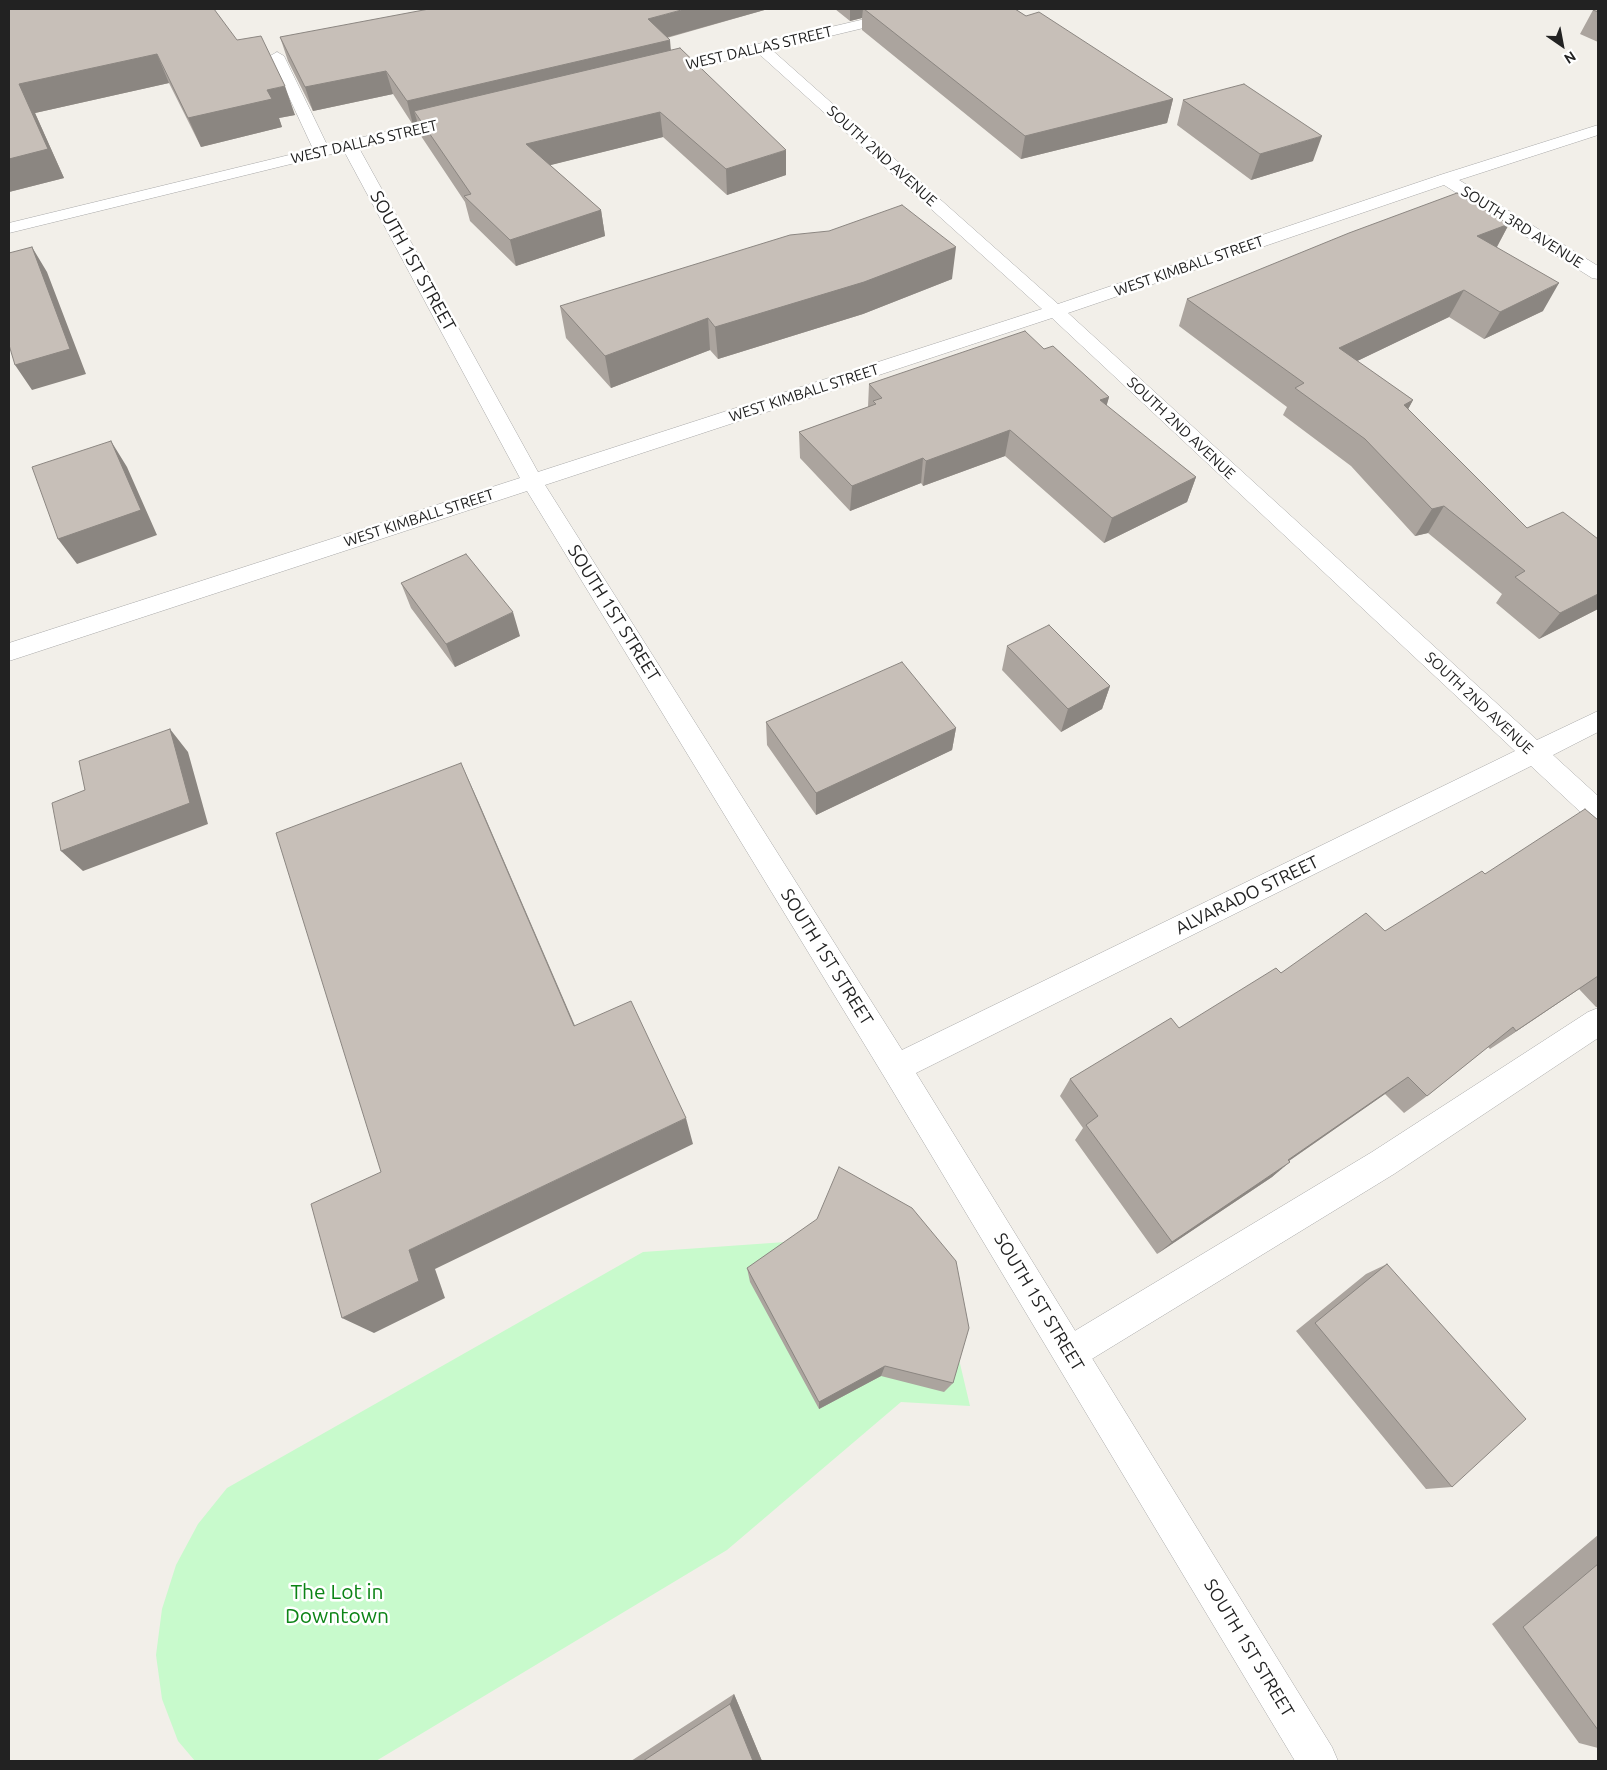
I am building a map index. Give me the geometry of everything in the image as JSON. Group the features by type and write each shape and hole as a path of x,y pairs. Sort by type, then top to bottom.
{"street":[{"name":"WEST DALLAS STREET","path":"646,75 761,48 861,18 925,9"},
{"name":"SOUTH 2ND AVENUE","path":"761,48 1055,311 1598,812"},
{"name":"SOUTH 1ST STREET","path":"277,56 336,148 532,481 1070,1352 1307,1757"},
{"name":"WEST DALLAS STREET","path":"9,228 474,116"},
{"name":"WEST KIMBALL STREET","path":"9,652 1055,311 1446,179 1598,130"},
{"name":"SOUTH 3RD AVENUE","path":"1446,179 1598,274"},
{"name":"ALVARADO STREET","path":"896,1068 1598,721"},
{"path":"1070,1352 1383,1164 1598,1022"}],"green space":[{"name":"The Lot in Downtown","path":"814,1240 937,1266 970,1406 901,1402 727,1550 376,1761 195,1761 178,1741 162,1699 156,1655 162,1609 176,1565 198,1524 227,1488 643,1252"}],"building":[{"path":"9,9 214,9 237,40 261,36 285,86 267,90 272,99 188,118 157,54 19,84 48,149 9,159"},
{"path":"429,9 685,9 648,19 670,40 407,101 386,71 305,87 280,37"},
{"path":"864,9 1015,9 1026,16 1039,12 1173,99 1025,136"},
{"path":"680,48 786,150 726,169 660,112 526,144 601,210 510,240 464,196 471,194 414,111"},
{"path":"1244,84 1322,136 1260,154 1183,100"},
{"path":"1457,193 1509,224 1477,236 1559,283 1500,312 1464,290 1339,348 1413,400 1404,405 1527,528 1563,512 1598,539 1598,594 1560,613 1515,577 1525,571 1444,506 1432,509 1365,439 1295,388 1304,383 1187,299 1349,233"},
{"path":"902,205 956,247 864,282 715,327 708,318 605,356 560,306 790,235 829,231"},
{"path":"32,247 70,349 15,365 9,345 9,253"},
{"path":"1025,331 1044,349 1053,346 1109,397 1100,400 1196,477 1112,518 1010,430 926,461 923,458 852,486 799,432 876,404 873,401 882,398 869,384"},
{"path":"111,441 141,510 58,539 32,467"},
{"path":"466,554 513,612 446,644 401,583"},
{"path":"1049,625 1110,686 1068,709 1007,646"},
{"path":"902,662 956,728 816,793 766,722"},
{"path":"170,729 190,803 61,851 52,803 85,790 79,761"},
{"path":"461,763 574,1026 631,1001 686,1118 409,1250 419,1281 342,1318 311,1204 381,1172 276,833"},
{"path":"1585,809 1598,820 1598,976 1516,1031 1513,1027 1427,1096 1408,1077 1288,1160 1290,1162 1172,1242 1086,1125 1098,1116 1070,1079 1171,1018 1179,1028 1276,968 1281,973 1366,913 1385,931 1482,871 1485,874"},
{"path":"839,1167 912,1208 956,1261 969,1328 953,1383 885,1366 819,1402 747,1268 817,1219"},
{"path":"1387,1264 1526,1419 1452,1487 1315,1323"},
{"path":"1598,1564 1598,1730 1523,1627"},
{"path":"730,1704 753,1761 643,1761"}]}
